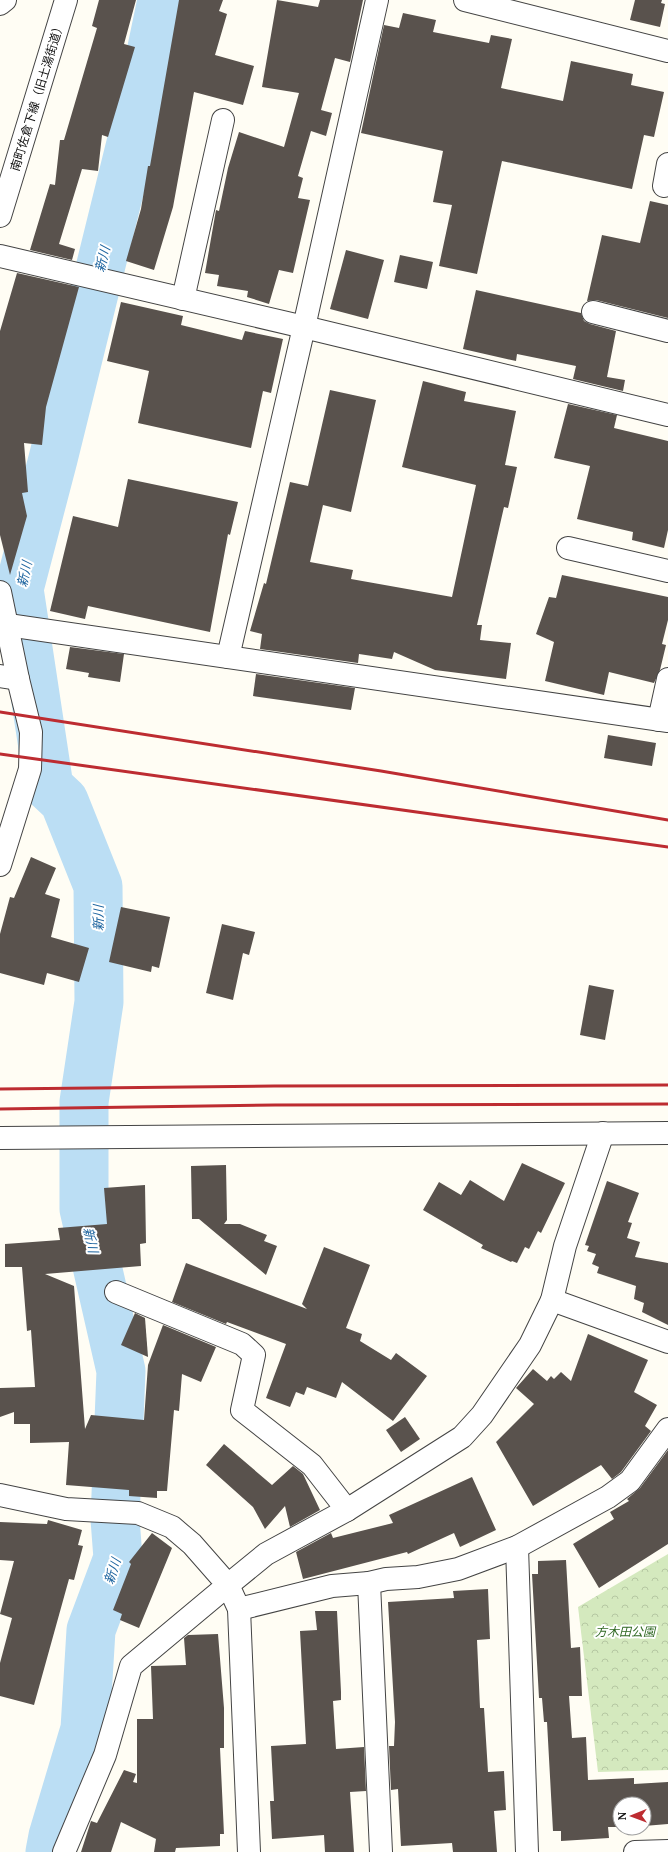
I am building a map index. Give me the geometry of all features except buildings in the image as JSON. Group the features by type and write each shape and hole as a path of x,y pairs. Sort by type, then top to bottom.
{"street":[{"path":"0,4 5,0"},
{"name":"南町佐倉下線（旧土湯街道）","path":"0,216 66,0"},
{"path":"228,657 377,0"},
{"path":"464,0 668,51"},
{"path":"183,299 223,120"},
{"path":"664,186 668,164"},
{"path":"0,256 304,327 668,415"},
{"path":"593,312 668,331"},
{"path":"568,548 668,571"},
{"path":"0,592 8,625 9,677 31,732 30,769 0,865"},
{"path":"8,625 663,720 668,679"},
{"path":"64,1852 105,1755 130,1666 266,1554 347,1510 462,1436 482,1415 530,1345 552,1300 566,1246 603,1133"},
{"path":"0,1138 668,1133"},
{"path":"116,1292 242,1344 254,1355 242,1410 312,1465 347,1510"},
{"path":"552,1300 668,1342"},
{"path":"239,1609 332,1586 369,1583 386,1579 418,1577 458,1569 517,1547 608,1497 630,1481 668,1430"},
{"path":"0,1495 66,1509 138,1513 172,1527 192,1544 228,1585 239,1609 249,1852"},
{"path":"517,1547 527,1852"},
{"path":"369,1583 381,1852"},
{"path":"635,1852 668,1851"}],"green space":[{"name":"方木田公園","path":"668,1554 668,1770 598,1772 578,1607"}],"waterway":[{"name":"新川","path":"50,1852 53,1836 85,1729 91,1630 118,1558 115,1519 121,1371 84,1209 84,1102 99,1002 98,886 64,801 49,787 19,589 53,459 138,115 162,0"}],"railway":[{"path":"0,712 381,771 668,820"},
{"path":"0,754 668,847"},
{"path":"0,1089 274,1086 668,1085"},
{"path":"0,1109 275,1105 668,1104"}]}
